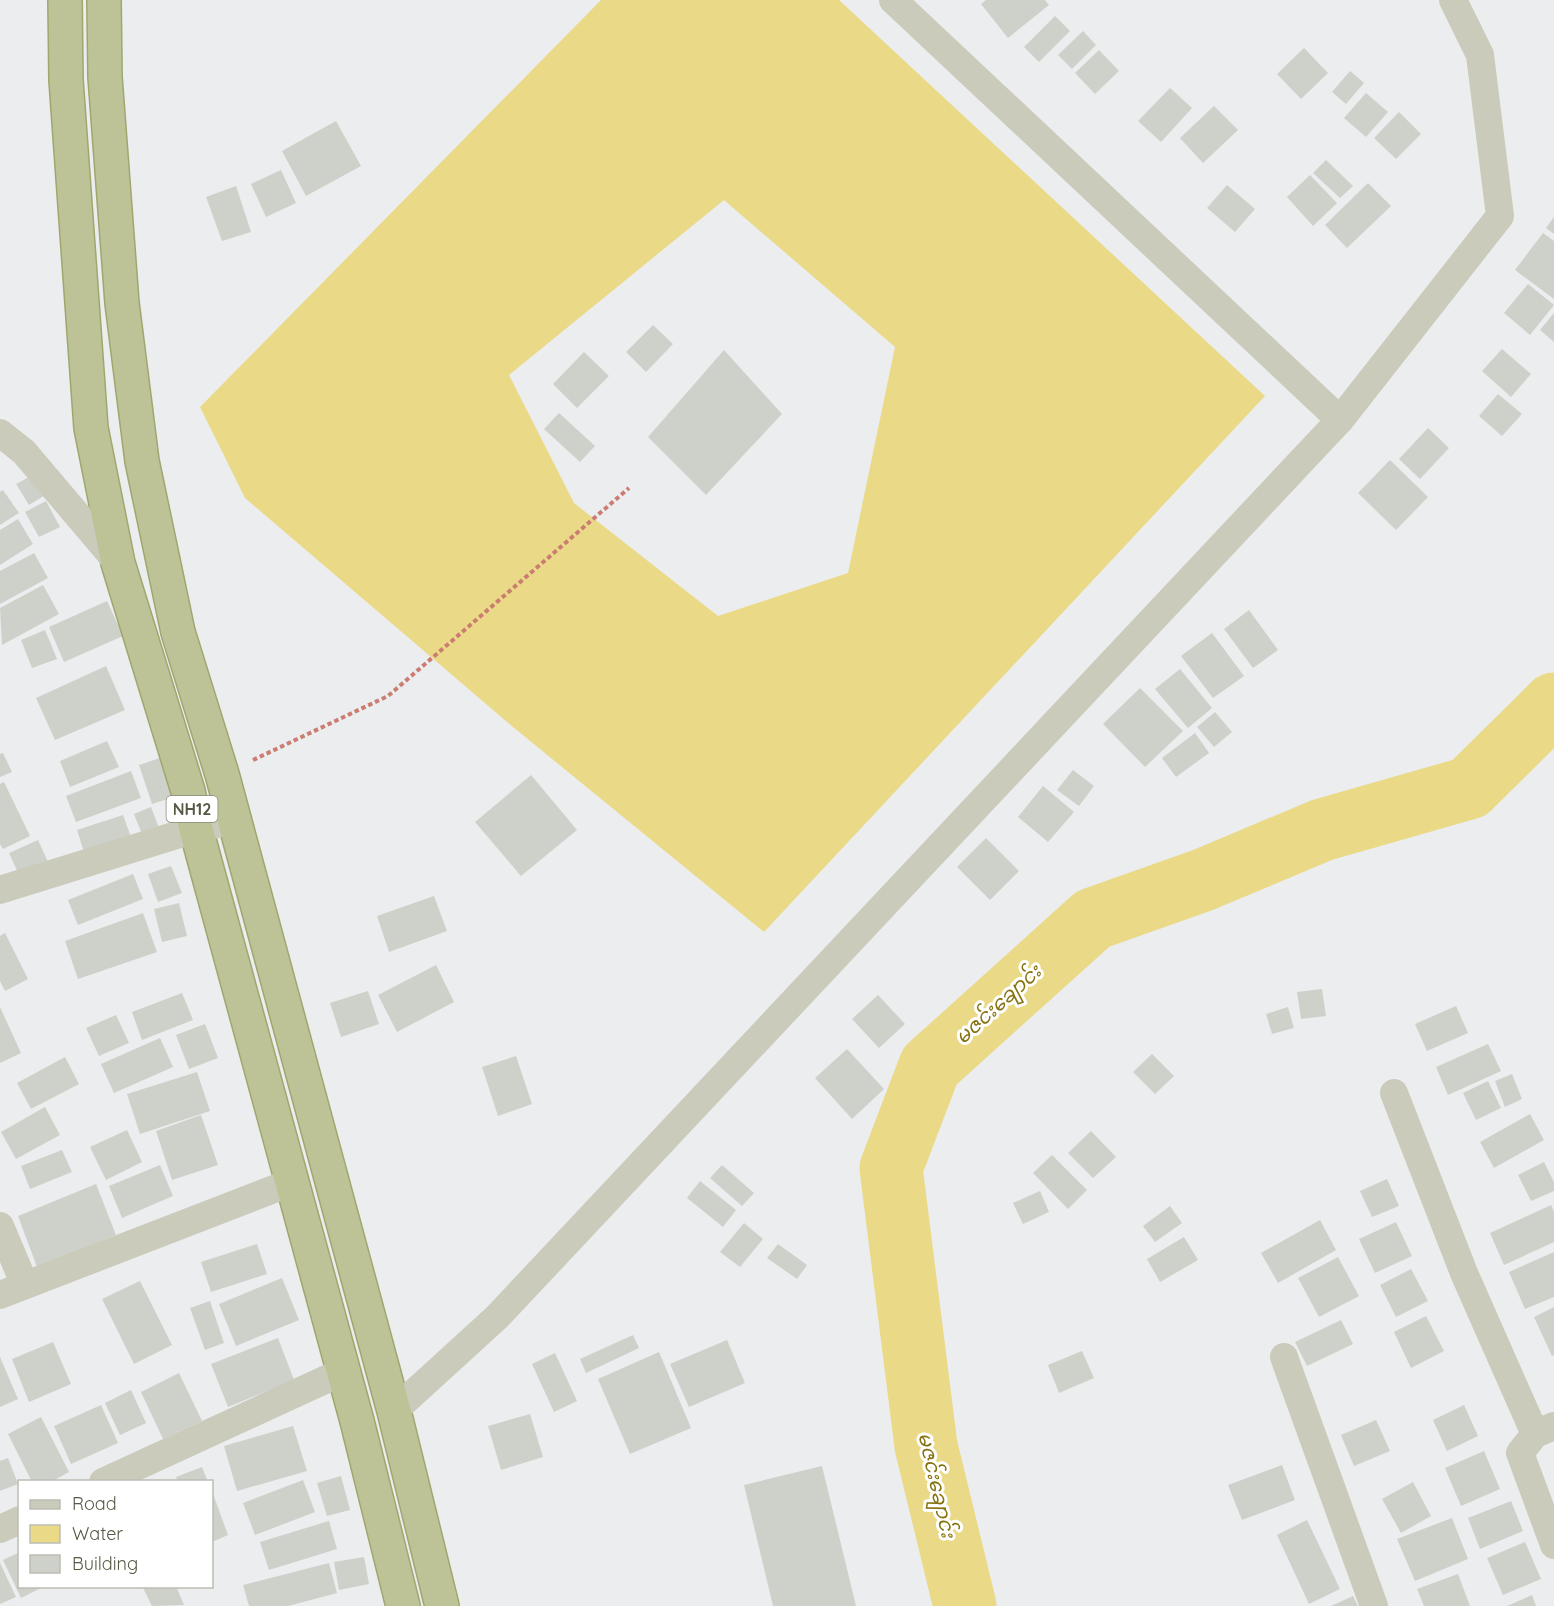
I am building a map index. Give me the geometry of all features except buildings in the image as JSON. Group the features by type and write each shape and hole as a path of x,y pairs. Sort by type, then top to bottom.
{"highway":[{"name":"NH12","path":"65,0 66,80 91,428 118,564 189,791 196,829 292,1182 403,1606"},
{"name":"NH12","path":"104,0 105,76 122,303 142,461 178,632 222,774 394,1411 442,1606"}],"street":[{"path":"893,0 1340,420"},
{"path":"394,1411 497,1317 1340,420 1500,216 1480,56 1453,0"},
{"path":"0,433 24,452 118,564"},
{"path":"0,890 196,829 234,820"},
{"path":"1394,1093 1464,1273 1545,1430 1520,1453 1554,1545"},
{"path":"0,1226 12,1289 292,1182"},
{"path":"1284,1357 1374,1606"},
{"path":"107,1480 342,1372"},
{"path":"0,1529 18,1521"}],"path":[{"path":"222,774 388,696 629,488"}],"water":[{"path":"601,0 839,0 1265,396 764,932 513,727 245,498 200,407","holes":["724,200 895,347 848,573 718,616 574,503 509,375"]}],"waterway":[{"name":"မဇင်းချောင်း","path":"965,1606 926,1446 891,1168 930,1066 1093,919 1203,880 1322,830 1469,788 1554,704"}]}
